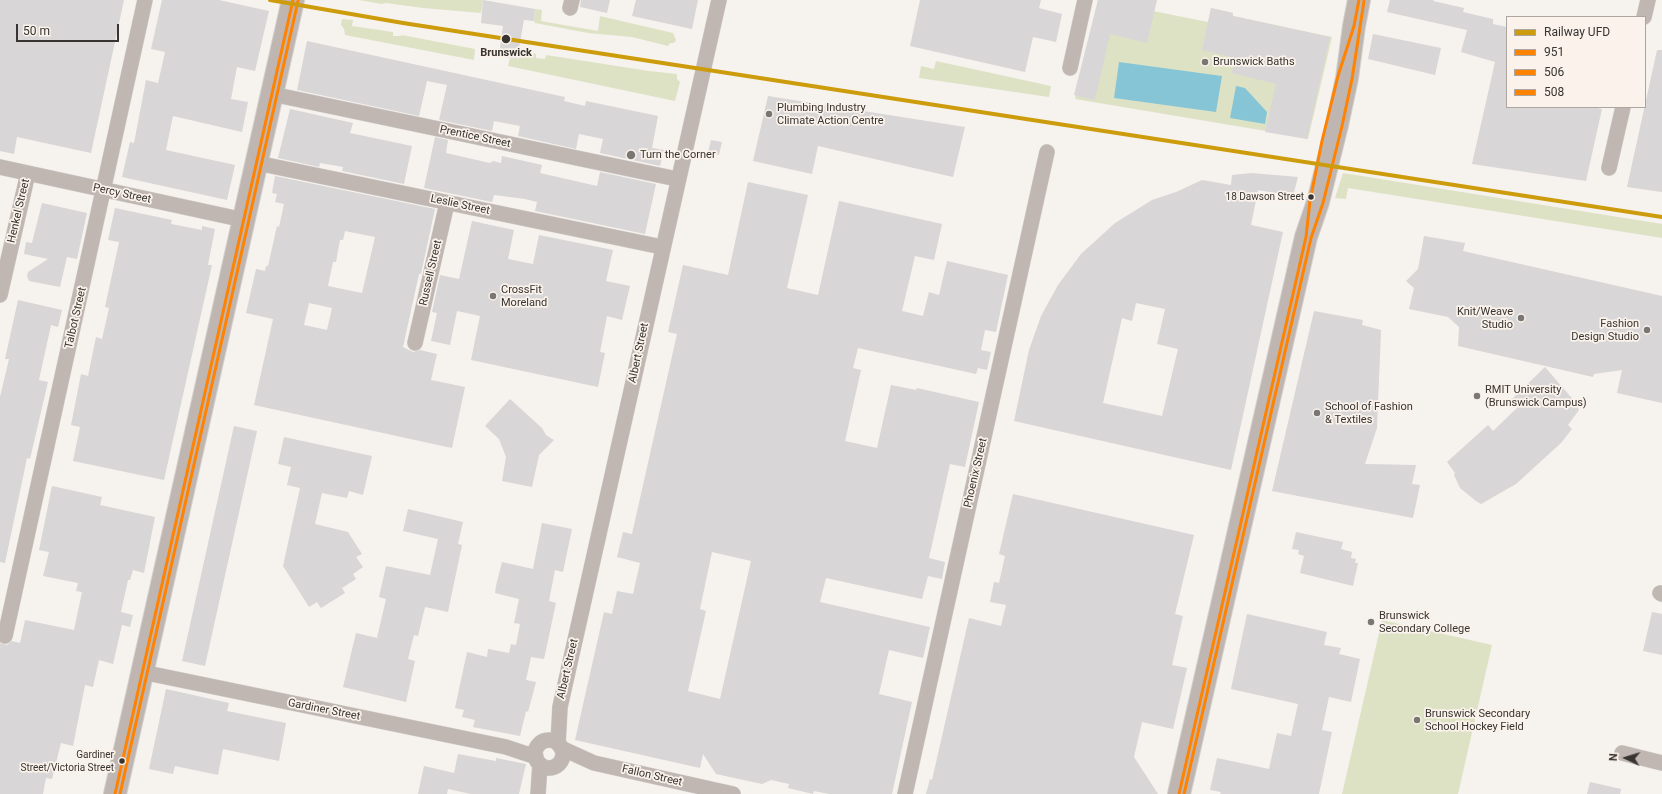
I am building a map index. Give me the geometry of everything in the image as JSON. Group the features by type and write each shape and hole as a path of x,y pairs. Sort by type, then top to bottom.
{"street":[{"name":"Talbot Street","path":"5,636 145,0"},
{"path":"115,794 293,0"},
{"name":"Albert Street","path":"538,794 560,707 677,179 719,0"},
{"path":"1070,68 1085,0"},
{"path":"1179,794 1306,237 1310,201 1322,141 1338,76 1354,26 1360,0"},
{"path":"1644,16 1648,0"},
{"name":"Prentice Street","path":"272,94 677,179"},
{"path":"1609,168 1623,108"},
{"name":"Phoenix Street","path":"905,794 1047,152"},
{"name":"Leslie Street","path":"257,163 662,247"},
{"name":"Percy Street","path":"0,167 244,220"},
{"name":"Henkel Street","path":"0,295 28,173"},
{"name":"Russell Street","path":"415,343 447,202"},
{"name":"Gardiner Street","path":"142,672 506,747 549,754"},
{"path":"1622,753 1662,763"},
{"name":"Albert Street","path":"542,794 549,754"},
{"name":"Fallon Street","path":"549,754 733,794"}],"green space":[{"path":"359,0 483,0 481,13 386,3 382,4"},
{"name":"Brunswick Baths","path":"1098,0 1208,22 1211,8 1233,13 1233,16 1332,37 1308,139 1075,99"},
{"path":"535,9 542,10 541,21 598,31 600,16 673,33 676,40 668,46 632,37 588,33 535,23"},
{"path":"342,19 353,20 352,26 393,32 393,36 402,35 475,49 474,60 345,35 344,29 341,25"},
{"path":"519,51 536,54 536,58 545,59 546,55 677,74 677,79 680,82 675,101 508,66 510,58 518,59"},
{"path":"936,61 1051,86 1049,97 919,78 921,66 934,69"},
{"path":"1343,173 1662,224 1662,238 1348,188 1346,199 1335,198"},
{"name":"Brunswick Secondary School Hockey Field","path":"1382,620 1492,645 1458,794 1342,794"}],"water":[{"path":"1119,62 1222,76 1216,112 1114,98"},
{"path":"1236,86 1245,88 1267,112 1265,124 1230,118"}],"building":[{"path":"0,0 124,0 91,153 17,137 14,154 0,151"},
{"path":"162,0 219,0 269,11 255,71 237,67 231,99 248,102 242,132 173,116 166,150 235,165 227,200 122,177 130,142 134,143 146,80 158,83 165,52 151,49"},
{"path":"483,0 535,9 534,21 524,20 517,59 499,56 503,26 481,23"},
{"path":"581,0 610,0 607,13 580,7"},
{"path":"636,0 698,0 692,29 632,16"},
{"path":"920,0 1041,0 1039,8 1062,14 1056,42 1033,37 1025,72 910,46"},
{"path":"1098,0 1157,0 1147,43 1110,34 1095,100 1074,95"},
{"path":"1390,0 1434,0 1433,1 1464,8 1463,12 1493,19 1493,24 1506,27 1506,108 1602,109 1586,181 1472,164 1495,62 1461,52 1467,30 1387,12"},
{"path":"1211,8 1233,13 1233,16 1330,37 1307,139 1265,132 1276,84 1232,73 1235,58 1202,50"},
{"path":"1373,34 1441,48 1435,75 1368,59"},
{"path":"307,41 565,97 564,101 585,106 586,101 658,116 652,148 664,150 660,166 600,153 603,139 579,134 576,149 518,136 520,126 494,121 492,131 439,120 447,85 427,81 419,116 297,90"},
{"path":"1657,50 1662,50 1662,192 1627,187 1644,108 1646,108 1646,100"},
{"path":"768,96 965,127 953,177 818,146 812,174 753,161"},
{"path":"290,109 353,123 350,133 412,146 404,184 342,171 343,167 320,163 319,167 278,158"},
{"path":"435,137 448,140 446,153 490,163 493,161 501,163 502,156 542,165 540,173 597,186 600,172 656,184 645,234 535,211 537,202 525,199 494,195 492,202 424,188"},
{"path":"711,140 722,142 719,155 708,152"},
{"path":"1252,173 1298,177 1293,196 1258,190 1251,225 1283,232 1231,470 1014,421 1029,350 1041,316 1058,285 1081,254 1115,223 1152,200 1176,192 1202,180 1231,185 1232,175","holes":["1136,303 1165,309 1157,344 1178,349 1162,416 1103,403 1122,318 1132,321"]},
{"path":"275,176 435,209 403,347 413,352 420,350 437,354 431,380 465,387 452,448 254,405 273,319 246,313 256,269 265,271 266,266 268,266 277,226 279,227 284,204 275,202 277,194 272,193","holes":["345,231 375,237 362,293 328,286 333,262 336,262 340,240 343,240","309,303 332,308 327,330 304,325"]},
{"path":"748,182 808,195 787,288 818,295 839,201 942,224 934,260 915,256 902,311 923,316 929,292 939,295 947,261 1008,275 996,332 985,330 981,350 991,352 987,370 978,368 976,374 858,348 853,368 861,370 845,441 877,448 891,385 916,390 917,388 979,402 965,467 950,464 929,558 945,562 942,579 928,576 922,599 826,578 820,602 930,627 923,658 889,650 879,694 912,702 892,794 829,794 814,791 813,794 788,788 789,784 771,780 762,784 716,774 703,754 700,768 575,740 604,612 612,614 617,591 633,594 640,563 617,557 623,532 632,534 677,334 668,332 683,265 728,275","holes":["712,552 751,561 720,699 688,691 706,611 700,609"]},
{"path":"42,203 87,213 77,259 67,257 60,287 29,281 27,276 28,272 48,259 24,254 26,242 32,243"},
{"path":"115,208 172,220 171,224 202,230 202,226 215,229 208,265 212,265 164,480 73,461 80,427 71,425 81,374 88,376 96,337 102,339 109,308 105,307 119,242 108,240"},
{"path":"472,221 514,230 508,259 533,264 539,235 613,250 606,281 630,286 622,320 607,316 600,352 605,353 598,387 471,360 480,316 457,311 450,345 431,341 437,313 432,312 440,275 459,279"},
{"path":"1424,236 1465,243 1463,251 1662,296 1662,403 1617,393 1622,370 1594,374 1593,377 1458,346 1459,327 1448,317 1409,309 1414,288 1406,281 1418,269"},
{"path":"18,300 62,310 58,327 51,325 39,380 48,382 30,459 27,458 5,563 0,562 0,397 9,359 5,359"},
{"path":"1314,311 1363,320 1362,325 1381,330 1377,428 1365,464 1416,465 1412,484 1420,485 1413,518 1272,491"},
{"path":"1545,367 1576,403 1579,410 1568,425 1572,429 1561,443 1516,484 1481,504 1460,488 1454,475 1455,473 1447,462 1488,425 1493,431 1518,407 1511,400"},
{"path":"510,399 542,428 546,435 554,440 539,455 532,487 502,481 506,457 499,439 485,426"},
{"path":"234,426 257,431 205,666 182,661"},
{"path":"284,437 372,456 363,495 349,491 347,498 322,493 315,524 348,532 362,554 356,557 363,567 353,574 356,579 342,588 345,593 321,608 317,602 309,607 283,566 300,488 287,485 291,467 278,464"},
{"path":"52,486 102,497 100,505 155,517 144,573 133,570 130,580 128,580 121,612 133,615 130,627 122,625 113,664 99,660 93,687 85,685 73,746 61,743 52,779 46,778 43,794 0,794 0,643 7,645 12,641 20,643 25,620 74,630 82,592 76,591 78,583 43,576 49,552 39,550"},
{"path":"1013,494 1194,535 1175,614 1183,616 1172,665 1187,668 1173,729 1142,722 1134,757 1158,794 926,794 930,779 932,780 969,618 1001,626 1006,605 990,602 994,582 999,583 1005,556 999,554"},
{"path":"408,509 463,522 458,544 462,545 448,612 425,607 418,636 414,635 408,659 415,661 406,702 343,687 356,633 377,638 386,599 379,597 386,566 430,575 438,539 403,531"},
{"path":"542,523 572,529 563,572 555,570 549,601 556,603 544,659 531,657 526,680 536,682 528,712 526,711 520,736 473,727 475,720 462,717 464,710 455,708 467,652 487,657 488,649 509,653 511,644 516,645 520,624 514,623 519,599 495,593 496,586 502,562 533,569"},
{"path":"1296,532 1343,542 1341,549 1352,552 1351,558 1356,559 1355,563 1358,563 1353,586 1300,573 1304,556 1298,554 1299,550 1292,549"},
{"path":"1652,612 1662,614 1662,655 1643,651"},
{"path":"1247,614 1327,632 1324,645 1341,648 1339,654 1360,659 1351,702 1329,697 1322,730 1332,732 1319,794 1220,794 1221,792 1210,790 1217,758 1269,769 1277,733 1291,736 1298,704 1231,689"},
{"path":"166,689 229,703 227,711 286,723 279,761 223,749 218,775 175,766 173,774 149,769"},
{"path":"458,754 496,761 496,758 526,764 519,794 471,794 448,789 447,794 418,794 424,766 454,773"},
{"path":"1590,782 1621,789 1620,794 1587,794"}],"rail line":[{"name":"UFD","path":"270,0 403,23 1662,217"}],"transit line":[{"name":"951","path":"115,794 293,0"},
{"name":"951","path":"1179,794 1306,237 1310,201 1322,141 1338,76 1354,26 1359,0"},
{"name":"508","path":"120,794 298,1"},
{"name":"506","path":"1184,794 1311,238 1323,203 1342,126 1352,79 1364,1"}],"place":[{"name":"Brunswick","path":"506,39"},
{"name":"Brunswick Baths","path":"1205,62"},
{"name":"Plumbing Industry Climate Action Centre","path":"769,114"},
{"name":"Turn the Corner","path":"631,155"},
{"name":"18 Dawson Street","path":"1311,197"},
{"name":"CrossFit Moreland","path":"493,296"},
{"name":"Knit/Weave Studio","path":"1521,318"},
{"name":"Fashion Design Studio","path":"1647,330"},
{"name":"RMIT University (Brunswick Campus)","path":"1477,396"},
{"name":"School of Fashion & Textiles","path":"1317,413"},
{"name":"Brunswick Secondary College","path":"1371,622"},
{"name":"Brunswick Secondary School Hockey Field","path":"1417,720"},
{"name":"Gardiner Street/Victoria Street","path":"122,761"}]}
